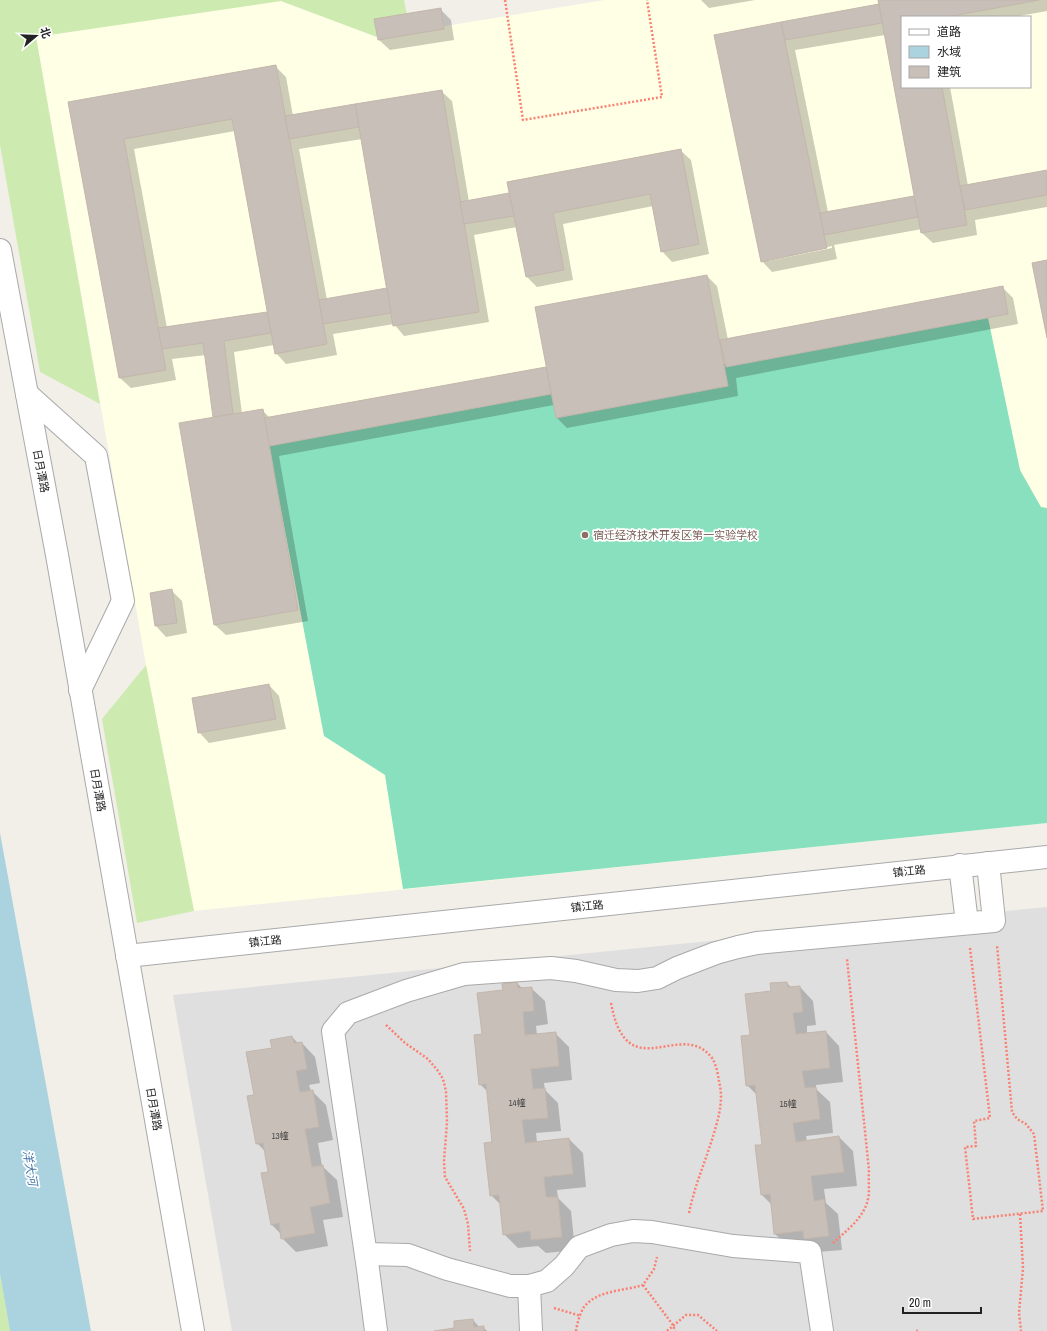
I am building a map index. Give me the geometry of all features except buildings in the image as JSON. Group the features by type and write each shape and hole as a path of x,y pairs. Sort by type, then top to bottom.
{"street":[{"name":"日月潭路","path":"0,250 80,690 193,1331"},
{"path":"27,394 96,456 123,601 80,690"},
{"name":"镇江路","path":"127,956 960,865 1047,857"},
{"path":"376,1331 333,1032 348,1013 406,991 464,974 551,968 576,970 616,980 638,981 657,978 677,968 738,947 790,940 994,921 988,862"},
{"path":"960,865 967,924"},
{"path":"366,1254 408,1255 447,1269 510,1286 528,1286 548,1281 564,1266 579,1248 611,1235 633,1231 652,1232 733,1246 810,1252 822,1331"},
{"path":"528,1286 531,1331"}],"path":[{"path":"505,0 523,120 662,97 647,0"},
{"path":"967,924 990,1118 974,1121 976,1146 965,1147 973,1219 1043,1211 1034,1134 1026,1124 1017,1119 1012,1112 994,921"},
{"path":"810,1252 832,1243 847,1231 863,1212 868,1199 869,1170 844,936"},
{"path":"576,1331 584,1307 598,1296 610,1292 628,1290 643,1286 675,1236 693,1196 711,1146 720,1113 721,1096 718,1073 712,1059 703,1050 691,1045 674,1044 654,1049 641,1049 627,1042 614,1020 606,978"},
{"path":"373,1004 387,1025 404,1042 428,1059 443,1079 446,1091 447,1122 444,1160 445,1177 464,1209 468,1224 472,1276"},
{"path":"1020,1214 1023,1268 1019,1313 1022,1331"},
{"path":"643,1286 673,1326 675,1331"},
{"path":"667,1331 686,1315 698,1315 717,1331"}],"shaded area":[{"name":"宿迁经济技术开发区第一实验学校","path":"605,0 1047,0 1047,823 194,911 146,665 36,36 281,1 377,37"},
{"path":"1047,907 1047,1331 232,1331 173,995"}],"green space":[{"path":"0,0 404,0 410,31 377,37 281,1 36,37 100,404 40,372 0,145"},
{"path":"988,318 1020,470 1041,507 1047,508 1047,823 403,889 385,775 324,736 269,446 551,394"},
{"path":"146,665 194,911 137,923 102,719"},
{"path":"0,1274 10,1331 0,1331"}],"water":[{"name":"洋大河","path":"0,833 91,1331 10,1331 0,1274"}],"place":[{"name":"宿迁经济技术开发区第一实验学校","path":"585,535"}]}
